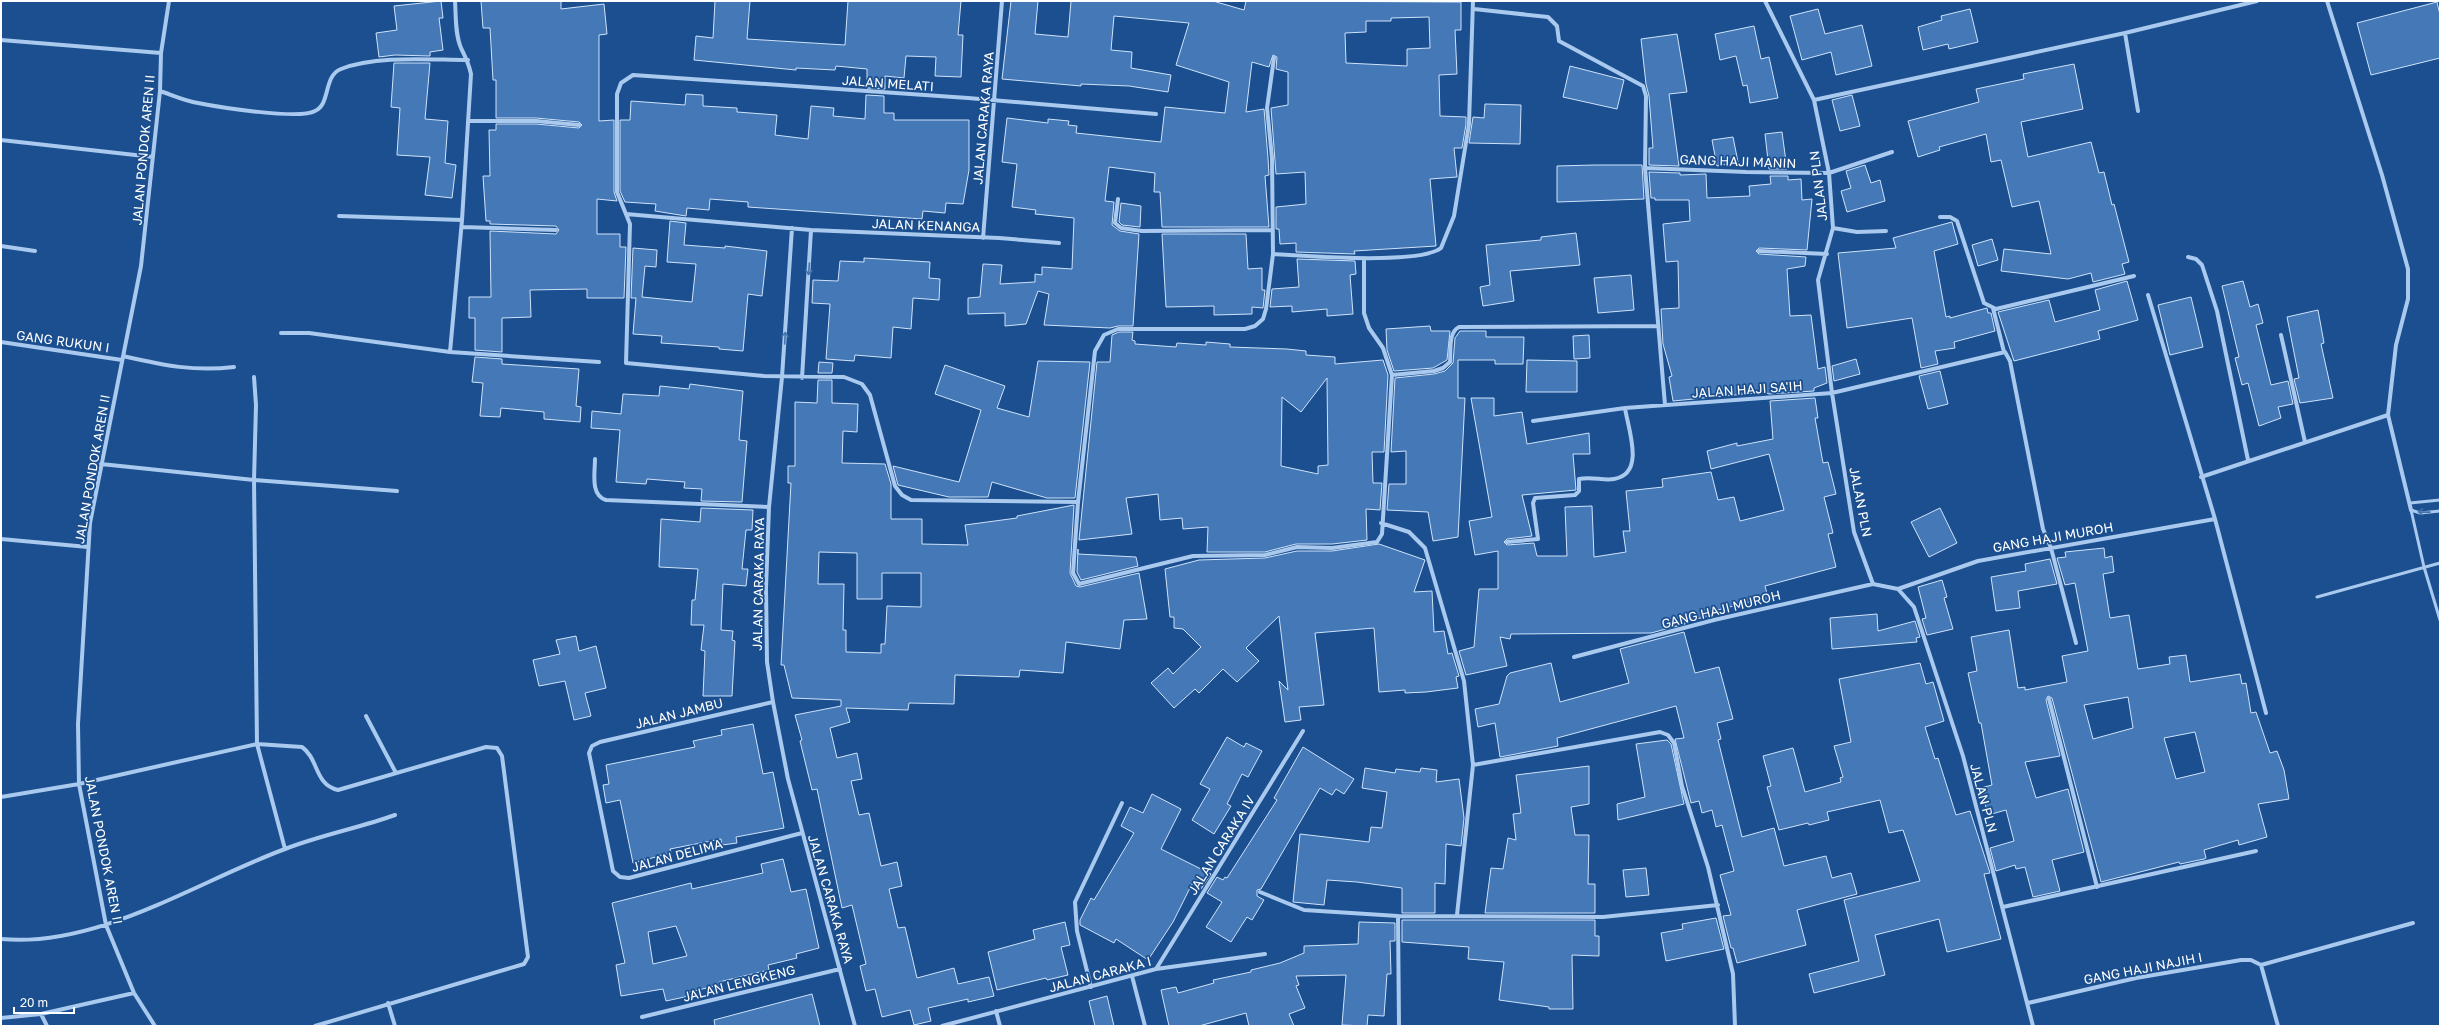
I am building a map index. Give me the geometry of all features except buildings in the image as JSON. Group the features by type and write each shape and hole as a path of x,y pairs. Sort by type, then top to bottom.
{"street":[{"name":"JALAN PONDOK AREN II","path":"155,1026 134,993 106,925 80,784 78,724 90,523 141,266 160,91 161,53 169,1"},
{"path":"450,352 462,227 471,74 468,60 461,48 457,33 455,1"},
{"name":"JALAN CARAKA RAYA","path":"983,238 1002,1"},
{"path":"1274,254 1364,258 1428,254 1437,252 1446,242 1462,176 1469,124 1474,9 1473,1"},
{"name":"JALAN PLN","path":"1765,1 1814,100 1829,173 1833,228 1827,254 1818,280 1832,393 1854,532 1873,584"},
{"path":"1814,100 2125,33 2257,1"},
{"path":"2327,1 2382,175 2408,269 2408,299 2396,345 2388,415 2411,510"},
{"path":"1474,9 1548,17 1557,26 1559,41 1643,86 1646,96 1646,168 1665,405"},
{"path":"2125,33 2138,111"},
{"path":"1,40 161,53"},
{"path":"1274,58 1267,103 1272,158 1272,230 1274,254 1266,309 1263,319 1255,326 1245,328 1118,329 1104,335 1095,351 1078,502 1074,573 1076,581 1083,584 1193,556 1265,555 1297,547 1332,548 1376,542 1382,534 1381,523 1392,375 1384,348 1369,328 1364,313 1364,258"},
{"path":"160,91 197,103 286,114 309,113 317,111 322,104 331,77 340,69 374,61 468,60"},
{"name":"JALAN MELATI","path":"626,214 617,192 617,94 622,83 633,75 995,100 1156,114"},
{"path":"469,121 536,121 579,125"},
{"path":"1,140 153,157"},
{"name":"GANG HAJI MANIN","path":"1646,168 1746,172 1829,173 1892,152"},
{"path":"1118,199 1115,223 1121,228 1142,231 1272,230"},
{"path":"626,214 630,224 626,363 782,377 844,377 862,384 870,395 895,486 902,495 911,500 1078,502"},
{"name":"JALAN KENANGA","path":"626,214 811,230 1059,243"},
{"path":"339,216 462,220"},
{"path":"1940,217 1950,217 1957,221 1984,303 1996,309 2134,276"},
{"path":"462,227 556,230"},
{"name":"JALAN CARAKA RAYA","path":"792,228 782,377 769,507 766,588 767,662 772,702 788,779 855,1026"},
{"path":"1833,228 1857,232 1886,231"},
{"path":"802,378 811,230"},
{"path":"1,246 35,251"},
{"path":"1759,251 1827,254"},
{"path":"2188,257 2196,259 2202,265 2217,311 2248,460"},
{"path":"2148,295 2201,477 2215,519 2266,713"},
{"path":"1994,308 2004,352 2009,355 2039,510 2051,548 2076,643"},
{"path":"1392,375 1443,368 1450,362 1452,336 1455,329 1459,327 1658,326"},
{"path":"281,333 309,333 450,352 599,362"},
{"path":"2281,335 2305,442"},
{"name":"GANG RUKUN I","path":"1,342 123,358 174,368 196,370 234,367"},
{"name":"JALAN HAJI SA'IH","path":"1533,421 1625,408 1832,393 2004,352"},
{"path":"254,377 256,405 254,480 257,744 285,849"},
{"path":"1507,542 1538,540 1533,503 1535,498 1574,495 1579,491 1579,479 1614,479 1628,470 1633,464 1634,456 1625,408"},
{"path":"2201,477 2248,460 2388,415"},
{"path":"595,459 596,492 600,498 606,500 769,507"},
{"path":"101,464 254,480 397,491"},
{"name":"GANG HAJI MUROH","path":"1898,589 1978,561 2215,519"},
{"path":"1381,523 1409,532 1425,548 1464,681 1473,765 1457,915"},
{"path":"1,538 88,547"},
{"path":"1873,584 1898,589"},
{"name":"GANG HAJI MUROH","path":"1574,657 1714,620 1873,584"},
{"name":"JALAN PLN","path":"1898,589 1914,606 1962,756 2003,907 2033,1026"},
{"path":"2049,699 2097,887"},
{"name":"JALAN JAMBU","path":"592,746 600,742 772,702"},
{"path":"366,716 396,773"},
{"name":"JALAN CARAKA IV","path":"1156,969 1303,731"},
{"path":"1473,765 1660,732 1668,735 1674,744 1682,786 1704,852 1718,905 1733,974 1734,1026"},
{"path":"1,796 80,784 257,744 302,747 308,751 320,779 329,788 338,790 486,747 497,748 502,756 528,957 524,964 314,1026"},
{"name":"JALAN DELIMA","path":"592,746 590,753 613,870 620,877 628,878 802,833"},
{"path":"1091,986 1077,931 1075,902 1122,803"},
{"path":"1,939 70,936 106,925 285,849 396,814"},
{"path":"2003,907 2256,851"},
{"path":"1260,892 1304,910 1398,916 1457,915 1603,917 1718,905"},
{"path":"1398,916 1399,1026"},
{"path":"2278,1026 2261,964 2413,923"},
{"name":"JALAN CARAKA I","path":"942,1026 1156,969 1265,954"},
{"name":"GANG HAJI NAJIH I","path":"2028,1003 2136,978 2241,960 2251,960 2261,964"},
{"name":"JALAN LENGKENG","path":"642,1017 840,969"},
{"path":"1132,976 1145,1026"},
{"path":"1,1018 41,1014 134,993"},
{"path":"388,1004 395,1026"},
{"path":"996,1011 1000,1026"},
{"path":"41,1014 47,1026"}],"lane":[{"path":"2410,503 2440,500"},
{"path":"2411,510 2420,513 2440,511"},
{"path":"2411,510 2424,568 2440,620"},
{"path":"2316,597 2440,563"}]}
